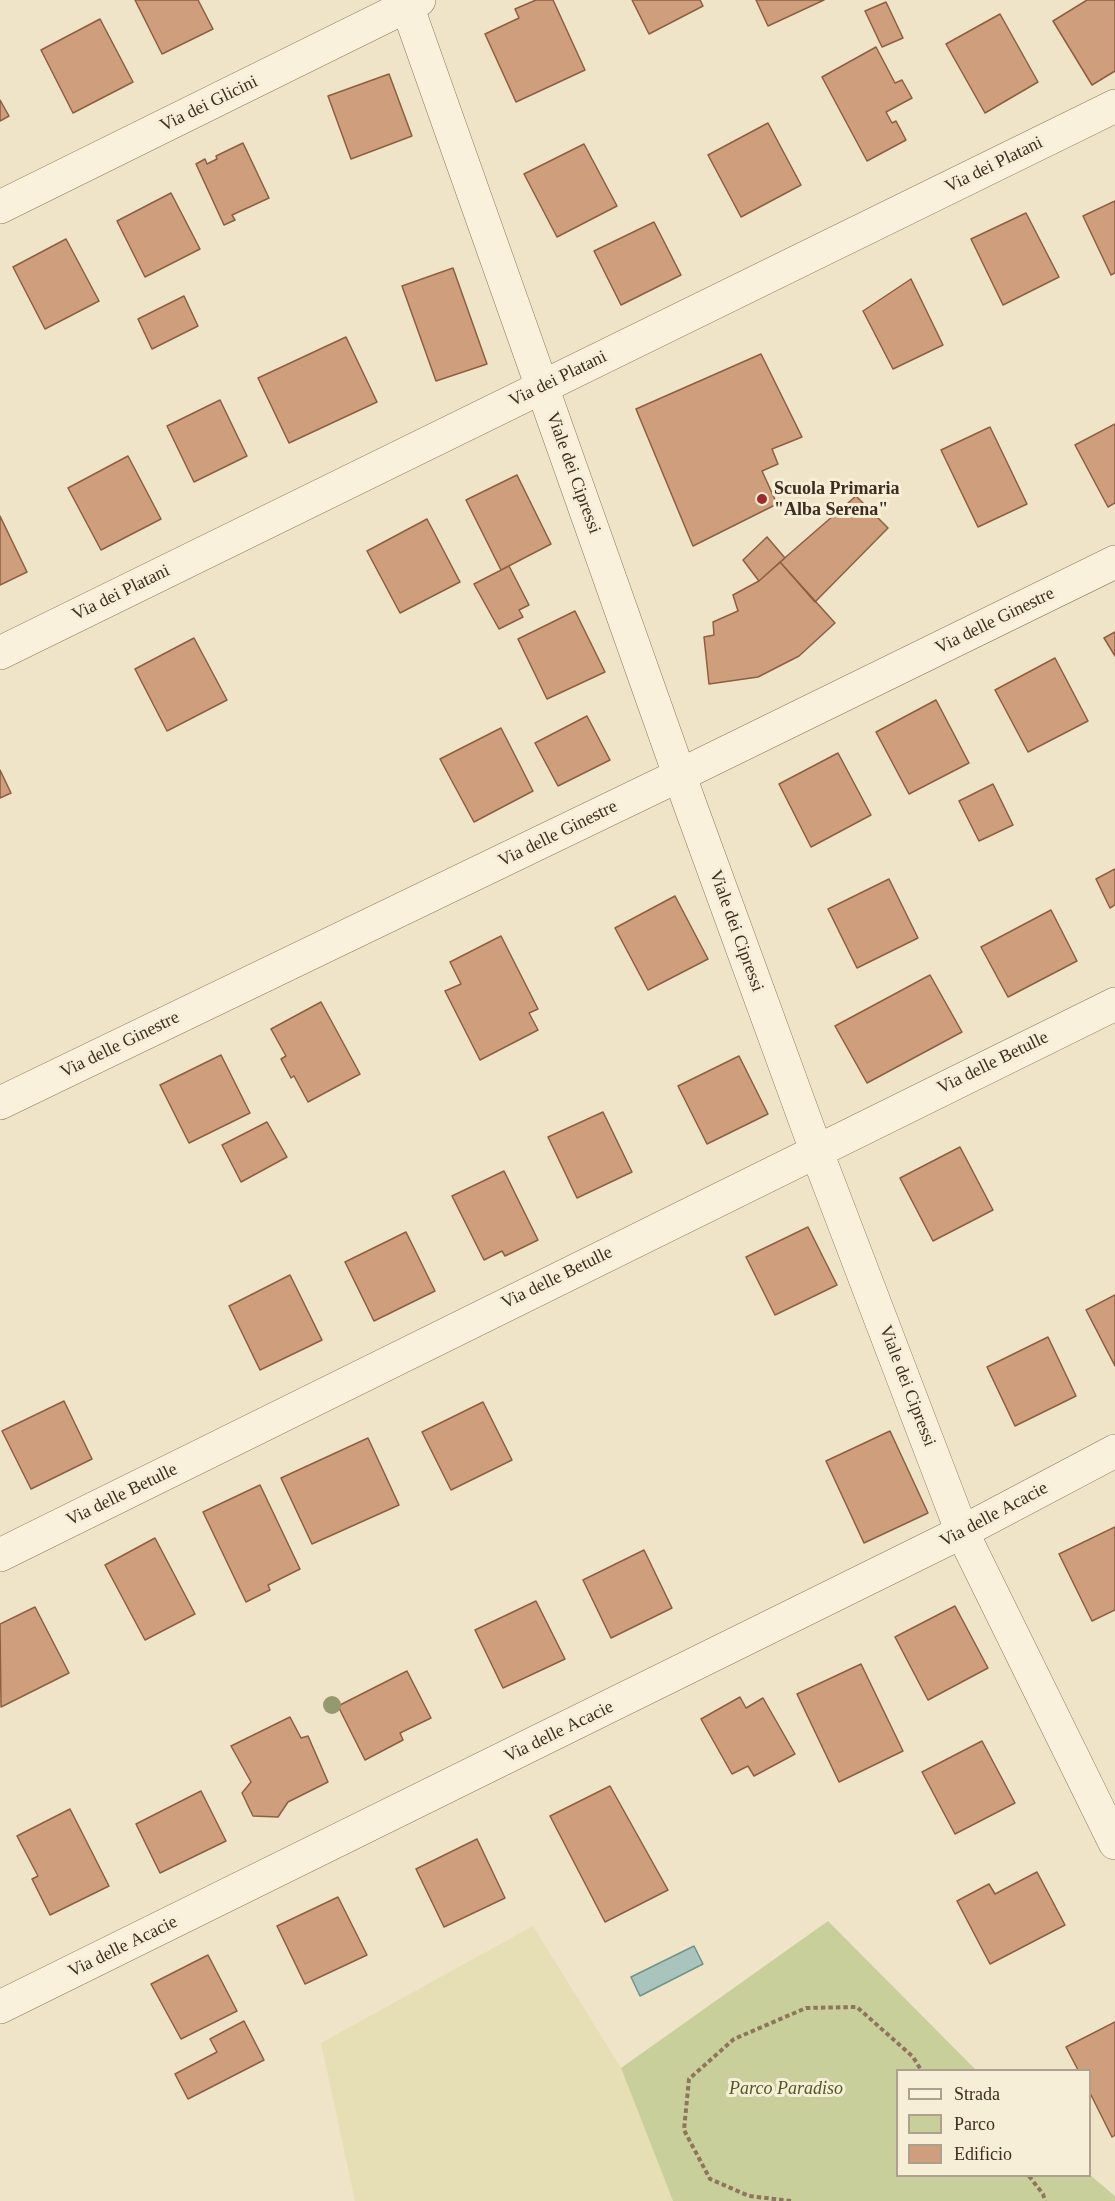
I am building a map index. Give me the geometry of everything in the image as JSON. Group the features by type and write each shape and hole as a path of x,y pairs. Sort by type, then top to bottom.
{"street":[{"name":"Via dei Glicini","path":"0,207 410,2"},
{"name":"Viale dei Cipressi","path":"410,2 542,387 680,775 816,1150 962,1532 1115,1843"},
{"name":"Via dei Platani","path":"0,652 1115,106"},
{"name":"Via delle Ginestre","path":"0,1103 1115,562"},
{"name":"Via delle Betulle","path":"0,1555 1115,1004"},
{"name":"Via delle Acacie","path":"0,2007 962,1532 1115,1451"}],"path":[{"path":"790,2201 749,2196 711,2179 684,2130 689,2079 734,2039 806,2008 857,2007 913,2057 920,2069"},
{"path":"1030,2177 1045,2201"}],"shaded area":[{"path":"533,1926 621,2068 673,2201 355,2201 321,2043"}],"green space":[{"name":"Parco Paradiso","path":"828,1921 975,2069 896,2069 896,2177 1091,2176 1115,2196 1115,2201 673,2201 621,2068"}],"water":[{"path":"694,1946 703,1964 640,1996 631,1977"}],"building":[{"path":"135,0 198,0 213,29 162,54"},
{"path":"536,0 553,0 585,70 516,102 485,34 519,18 515,9"},
{"path":"632,0 700,0 703,6 649,34"},
{"path":"756,0 824,0 768,26"},
{"path":"1087,0 1115,0 1115,71 1092,85 1053,21"},
{"path":"886,2 903,38 882,47 865,11"},
{"path":"1000,14 1038,82 985,113 946,44"},
{"path":"100,19 133,82 73,113 41,50"},
{"path":"876,47 895,83 902,80 912,98 886,112 892,123 896,121 906,140 867,161 822,77"},
{"path":"389,74 412,136 351,159 328,96"},
{"path":"0,100 9,116 0,121"},
{"path":"768,123 801,185 741,217 708,155"},
{"path":"243,143 269,198 232,215 235,220 224,225 196,164 205,159 207,164 217,159 216,156"},
{"path":"584,144 617,206 557,237 524,174"},
{"path":"171,193 200,249 145,277 117,221"},
{"path":"1115,201 1115,273 1111,275 1083,216"},
{"path":"1026,213 1059,277 1003,305 971,239"},
{"path":"654,222 681,275 621,305 594,251"},
{"path":"66,239 99,301 45,329 13,267"},
{"path":"453,268 487,364 436,381 402,286"},
{"path":"911,279 943,345 893,369 863,311"},
{"path":"184,296 198,326 152,349 138,319"},
{"path":"346,337 377,402 289,443 258,378"},
{"path":"761,354 802,437 772,449 778,464 762,471 777,504 693,546 636,409"},
{"path":"220,400 247,456 194,482 167,426"},
{"path":"1115,424 1115,503 1108,507 1075,445"},
{"path":"990,427 1027,504 978,527 941,450"},
{"path":"128,456 161,519 101,550 68,488"},
{"path":"517,475 551,544 501,570 466,500"},
{"path":"856,496 888,528 815,602 780,562"},
{"path":"0,516 27,572 0,585"},
{"path":"427,519 460,582 400,613 367,551"},
{"path":"767,537 785,558 759,581 743,560"},
{"path":"780,562 835,623 799,656 758,677 709,684 704,637 714,635 713,622 738,611 733,595 759,581"},
{"path":"509,566 529,605 519,610 523,617 499,629 474,584"},
{"path":"575,611 605,672 547,699 518,639"},
{"path":"1115,632 1115,656 1104,638"},
{"path":"194,638 227,700 167,731 135,669"},
{"path":"1055,658 1088,721 1028,752 995,690"},
{"path":"936,700 969,763 909,794 876,732"},
{"path":"587,716 610,760 558,786 535,743"},
{"path":"501,728 533,791 474,822 440,759"},
{"path":"838,753 871,815 811,847 779,784"},
{"path":"0,770 11,793 0,798"},
{"path":"993,784 1013,825 979,841 959,801"},
{"path":"1115,869 1115,905 1110,908 1096,879"},
{"path":"889,879 918,938 857,968 828,909"},
{"path":"675,896 708,959 648,990 615,928"},
{"path":"1051,910 1077,961 1008,997 981,947"},
{"path":"501,936 538,1009 529,1013 538,1030 480,1060 445,991 461,984 450,962"},
{"path":"930,975 962,1032 867,1083 835,1026"},
{"path":"321,1002 360,1074 308,1102 294,1076 291,1078 281,1059 286,1056 271,1029"},
{"path":"221,1055 250,1113 189,1143 160,1085"},
{"path":"739,1056 768,1114 707,1144 678,1086"},
{"path":"603,1112 632,1172 577,1198 548,1137"},
{"path":"267,1122 287,1157 241,1182 222,1145"},
{"path":"960,1147 993,1210 933,1241 900,1178"},
{"path":"504,1171 538,1240 505,1256 502,1251 484,1260 452,1196"},
{"path":"808,1227 837,1285 775,1315 746,1257"},
{"path":"406,1232 435,1291 374,1321 345,1262"},
{"path":"290,1275 322,1340 260,1370 229,1306"},
{"path":"1115,1295 1115,1366 1086,1310"},
{"path":"1048,1337 1076,1396 1015,1426 987,1367"},
{"path":"64,1401 92,1459 31,1489 2,1431"},
{"path":"483,1402 512,1460 451,1490 422,1432"},
{"path":"890,1431 928,1513 864,1543 826,1461"},
{"path":"368,1438 399,1505 312,1544 281,1478"},
{"path":"260,1485 300,1569 268,1585 270,1590 246,1602 203,1512"},
{"path":"1115,1527 1115,1610 1092,1621 1059,1554"},
{"path":"155,1538 195,1614 145,1640 105,1565"},
{"path":"644,1550 672,1608 611,1638 583,1580"},
{"path":"536,1601 565,1659 503,1688 475,1630"},
{"path":"955,1606 988,1668 928,1700 895,1637"},
{"path":"35,1607 69,1673 1,1707 0,1624"},
{"path":"861,1664 903,1751 839,1782 797,1694"},
{"path":"407,1671 431,1718 400,1733 403,1740 365,1760 338,1706"},
{"path":"740,1697 746,1708 763,1698 795,1754 754,1776 748,1766 732,1774 701,1719"},
{"path":"290,1717 301,1738 308,1736 328,1782 288,1802 278,1817 253,1816 242,1793 251,1782 231,1746"},
{"path":"982,1741 1015,1803 955,1834 922,1772"},
{"path":"610,1786 668,1890 605,1922 550,1816"},
{"path":"201,1791 226,1841 160,1873 136,1824"},
{"path":"70,1809 109,1886 50,1915 32,1879 38,1876 17,1836"},
{"path":"477,1839 505,1898 444,1927 416,1869"},
{"path":"1037,1872 1065,1925 990,1964 957,1901 989,1884 995,1894"},
{"path":"338,1897 367,1955 305,1984 277,1926"},
{"path":"208,1955 237,2011 181,2039 151,1984"},
{"path":"244,2021 264,2060 188,2099 175,2074 217,2052 210,2039"},
{"path":"1115,2022 1115,2135 1112,2137 1091,2095 1091,2069 1077,2069 1066,2047"}],"place":[{"name":"Scuola Primaria \"Alba Serena\"","path":"762,499"}]}
